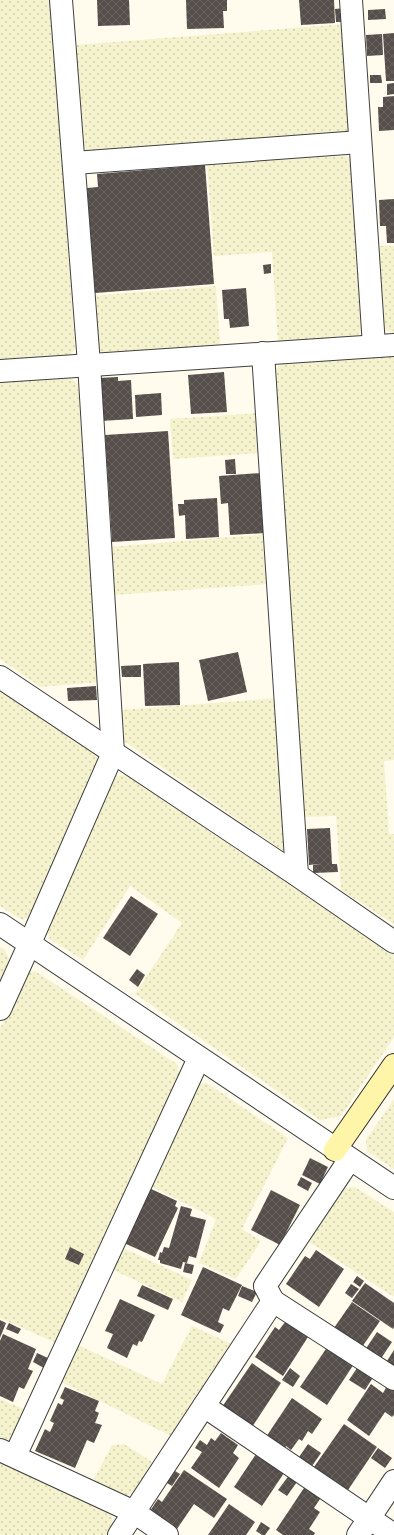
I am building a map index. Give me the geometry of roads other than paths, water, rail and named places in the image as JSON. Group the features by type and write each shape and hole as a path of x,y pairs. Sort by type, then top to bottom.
{"street":[{"path":"0,1009 113,753 89,364 61,0"},
{"path":"0,371 89,364 384,346 360,142 351,0"},
{"path":"74,163 360,142"},
{"path":"263,353 297,875"},
{"path":"0,677 297,875 394,942"},
{"path":"0,924 394,1188"},
{"path":"167,1535 134,1512 8,1453 199,1058"},
{"path":"394,1065 265,1286 273,1301 394,1379"},
{"path":"119,1535 273,1301"},
{"path":"204,1406 364,1527 394,1535"},
{"path":"364,1527 394,1481"}]}
